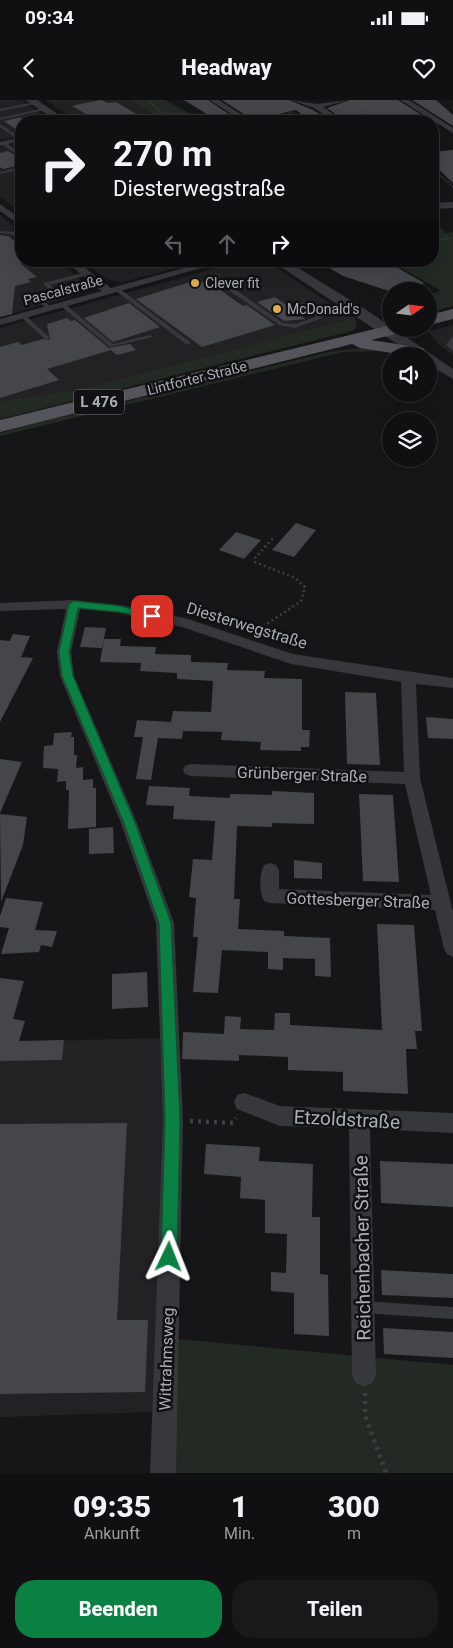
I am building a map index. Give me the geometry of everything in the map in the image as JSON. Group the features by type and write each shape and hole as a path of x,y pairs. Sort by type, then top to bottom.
{"main road":[{"path":"438,318 453,314"},
{"name":"Lintforter Straße","path":"0,426 382,332"},
{"path":"337,343 387,347"}],"street":[{"path":"214,100 238,115"},
{"path":"296,100 317,106 330,115"},
{"path":"317,106 344,100"},
{"path":"404,100 427,115"},
{"path":"32,102 54,115"},
{"path":"439,123 453,132"},
{"path":"1,143 15,140"},
{"path":"439,206 453,205"},
{"path":"0,207 15,218"},
{"path":"77,267 113,291"},
{"name":"Pascalstraße","path":"0,322 199,267"},
{"path":"288,267 382,325"},
{"path":"401,338 412,347"},
{"path":"437,365 453,375"},
{"name":"Diesterwegstraße","path":"0,607 74,604 120,609 185,623 291,659 408,678 453,683"},
{"name":"Wittrahmsweg","path":"74,604 64,652 67,676 129,823 165,923 173,1120 162,1473"},
{"path":"408,678 412,778 453,949"},
{"name":"Grünberger Straße","path":"191,770 412,778"},
{"name":"Gottesberger Straße","path":"270,870 270,896 442,903"},
{"name":"Etzoldstraße","path":"244,1102 280,1116 359,1121 453,1123"},
{"name":"Reichenbacher Straße","path":"359,1121 364,1375"}],"lane":[{"path":"0,110 32,102"},
{"path":"18,115 44,109"},
{"path":"0,119 15,116"},
{"path":"0,125 15,136"},
{"path":"1,143 15,152"},
{"path":"0,173 15,169"},
{"path":"0,232 15,234"},
{"path":"50,308 36,296 54,291 46,284 86,274"},
{"path":"217,274 216,279 281,324 295,326 319,318 318,313 312,308 296,303"},
{"path":"113,291 188,342"},
{"path":"63,305 112,346 150,337"},
{"path":"23,316 47,338"},
{"path":"453,339 449,345 453,349"},
{"path":"363,1307 453,1314"}],"path":[{"path":"148,100 168,115"},
{"path":"351,100 369,115"},
{"path":"282,115 317,106"},
{"path":"439,174 453,187"},
{"path":"439,239 453,238"},
{"path":"240,642 300,601 305,587 301,582 256,562 255,558 275,536"},
{"path":"173,1120 233,1123 244,1102"},
{"path":"364,1375 365,1415 386,1473"}],"shaded area":[{"path":"0,100 21,100 45,115 15,115 15,137 0,140"},
{"path":"45,100 128,100 154,115 69,115"},
{"path":"129,100 165,100 192,115 155,115"},
{"path":"15,144 15,208 0,196 0,147"},
{"path":"0,215 15,227 15,267 65,267 85,284 86,290 67,298 0,317"},
{"path":"439,226 446,233 453,232 453,306 438,310 438,292 441,291 438,289 438,282 425,282 399,267 439,267"},
{"path":"90,267 180,267 123,282 107,279"},
{"path":"219,267 274,267 348,316 347,320 76,390 0,401 0,328"},
{"path":"348,316 355,317 357,327 352,331 0,419 0,401 76,390 347,320"},
{"path":"453,325 453,355 438,344 433,338 438,338 438,329"},
{"path":"362,348 382,349 382,351 343,352 0,436 0,433 33,424 329,352"},
{"path":"160,1038 164,1114 154,1412 0,1417 0,1042"},
{"path":"178,1339 453,1365 453,1473 175,1473"}],"building":[{"path":"100,100 109,103 116,102 138,115 88,115 72,106"},
{"path":"184,100 208,100 230,115 208,115"},
{"path":"222,100 289,100 321,115 302,115 296,110 274,115 245,115"},
{"path":"350,100 398,100 422,115 337,115 327,108"},
{"path":"412,100 436,100 453,115 453,126 439,117 439,115 436,115"},
{"path":"15,118 15,129 4,121"},
{"path":"453,150 453,183 439,170 439,151"},
{"path":"8,151 15,155 15,166 3,169 0,167 0,153"},
{"path":"0,235 8,236 15,241 15,267 25,267 37,277 28,279 31,282 15,286 12,314 0,317"},
{"path":"328,267 396,267 422,282 382,282 382,289 343,276"},
{"path":"193,281 209,282 243,306 247,305 275,325 202,347 136,299"},
{"name":"McDonald's","path":"275,297 305,319 284,321 257,302"},
{"path":"129,303 160,327 113,342 84,318"},
{"path":"67,318 71,321 75,320 109,348 130,344 136,350 117,355 111,350 47,369 59,380 0,398 0,347 18,342 22,345 43,339 50,340 47,324"},
{"path":"296,523 316,530 294,557 272,550"},
{"path":"236,532 261,540 244,559 219,550"},
{"path":"85,627 106,628 102,648 80,647"},
{"path":"13,634 30,636 21,657 33,658 0,722 0,640 10,641"},
{"path":"104,639 121,639 120,646 156,647 155,654 191,655 191,662 228,663 227,670 265,671 264,678 302,679 302,730 310,730 309,747 301,747 301,751 260,750 261,742 221,740 222,732 183,731 182,739 158,738 151,780 136,779 143,737 134,737 137,720 171,722 173,711 211,712 213,681 177,679 177,673 140,671 141,663 100,662"},
{"path":"345,692 376,693 380,765 347,764"},
{"path":"426,717 453,719 453,739 428,738"},
{"path":"72,732 71,737 74,737 74,755 77,755 76,768 83,767 83,780 93,779 93,788 96,788 96,827 68,829 69,790 66,790 66,781 57,782 58,769 43,768 44,746 53,745 54,733"},
{"path":"0,759 22,762 0,813"},
{"path":"149,786 190,788 189,796 230,798 230,794 272,795 272,791 314,793 314,824 272,823 272,827 237,826 234,899 240,899 238,929 284,931 284,936 330,938 331,977 315,976 315,959 283,958 283,970 268,969 268,952 222,950 218,993 193,992 198,937 193,937 196,898 189,897 193,859 212,860 215,821 173,819 174,806 146,805"},
{"path":"359,794 393,795 399,882 363,881"},
{"path":"0,814 27,817 23,845 1,902"},
{"path":"113,827 114,853 89,854 89,829"},
{"path":"294,860 322,863 322,879 294,878"},
{"path":"6,898 43,902 35,930 57,931 52,947 41,945 39,952 1,954 9,928 0,927 0,916"},
{"path":"377,924 414,925 422,1031 415,1031 417,1049 406,1049 408,1094 343,1091 343,1072 288,1070 288,1057 239,1055 239,1061 182,1059 183,1032 224,1034 225,1016 241,1017 240,1029 274,1030 275,1013 290,1013 290,1025 382,1030"},
{"path":"147,972 148,1007 112,1009 112,974"},
{"path":"0,978 24,981 13,1019 25,1021 19,1041 64,1040 62,1060 0,1061"},
{"path":"127,1123 117,1320 148,1320 145,1392 0,1394 0,1124"},
{"path":"206,1144 260,1147 259,1161 313,1164 312,1217 320,1217 320,1274 328,1275 329,1336 294,1334 294,1293 271,1291 271,1272 286,1273 287,1234 265,1233 265,1200 240,1198 241,1177 204,1174"},
{"path":"380,1161 453,1164 453,1207 381,1203"},
{"path":"381,1270 453,1274 453,1298 382,1295"},
{"path":"383,1328 453,1332 453,1358 384,1354"}],"place":[{"name":"Clever fit","path":"195,283"},
{"name":"McDonald's","path":"277,309"}],"route":[{"path":"152,616 120,609 74,604 64,652 67,676 129,823 165,923 173,1120 169,1257"}]}
